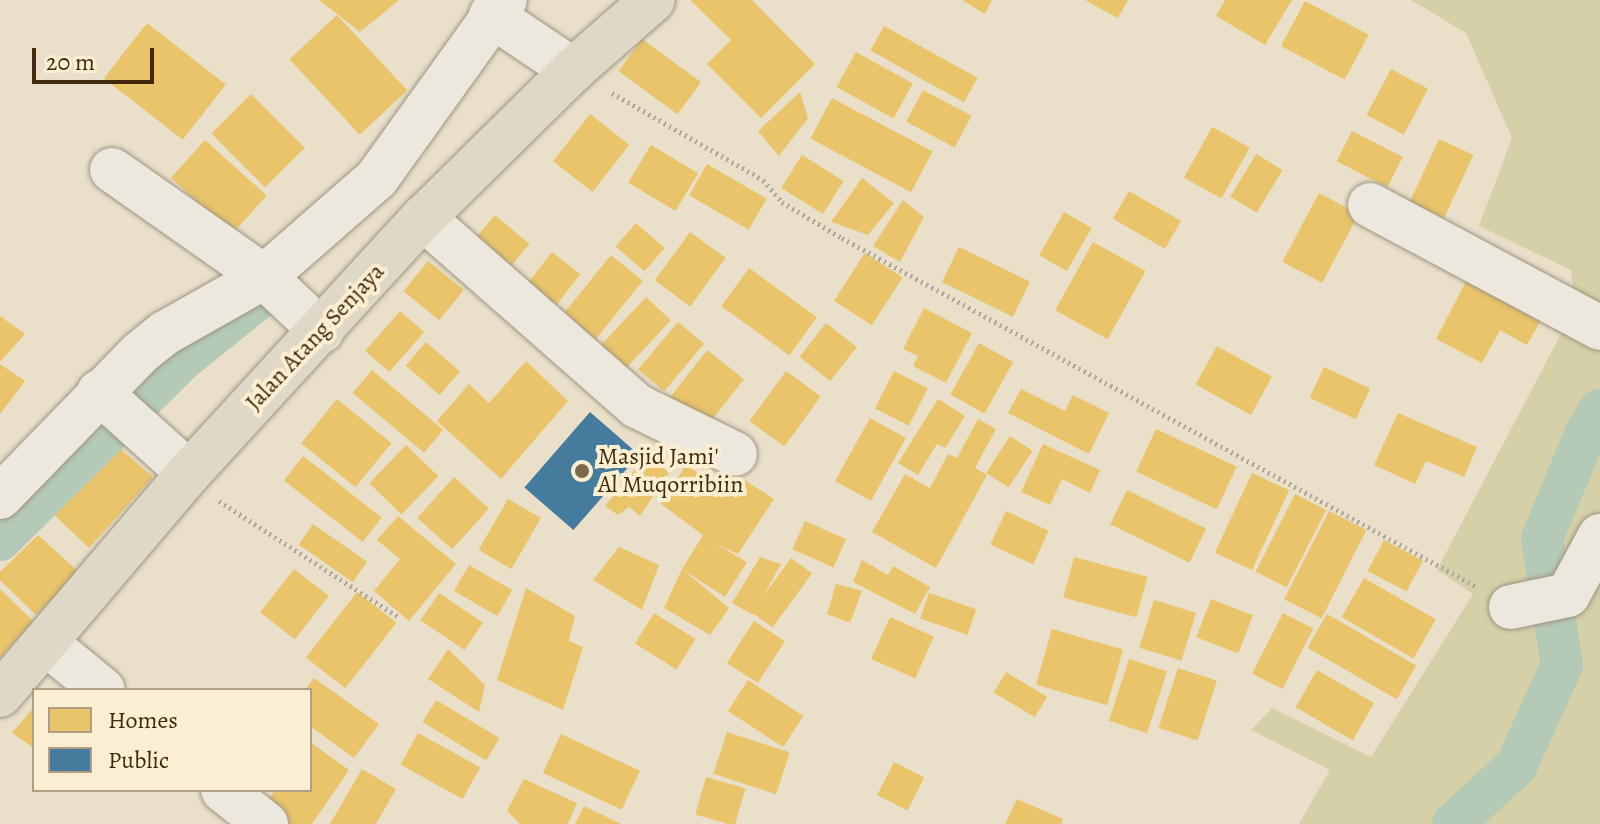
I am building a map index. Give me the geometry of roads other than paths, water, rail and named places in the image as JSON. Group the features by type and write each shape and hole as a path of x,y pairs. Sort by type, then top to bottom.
{"main road":[{"name":"Jalan Atang Senjaya","path":"0,695 47,644 316,325 573,70 653,0"}],"street":[{"path":"0,497 105,398 165,333 268,280 377,178 498,12 573,70"},
{"path":"112,170 268,280 316,325"},
{"path":"1370,205 1600,328"},
{"path":"423,218 627,398 657,420 735,454"},
{"path":"105,398 187,476"},
{"path":"1511,607 1568,595 1600,536"},
{"path":"47,644 101,688"},
{"path":"226,792 266,824"}],"waterway":[{"path":"0,540 183,359 274,286"},
{"path":"1453,824 1516,766 1562,665 1542,539 1586,432 1600,410"}],"place":[{"name":"Masjid Jami' Al Muqorribiin","path":"582,471"}]}
